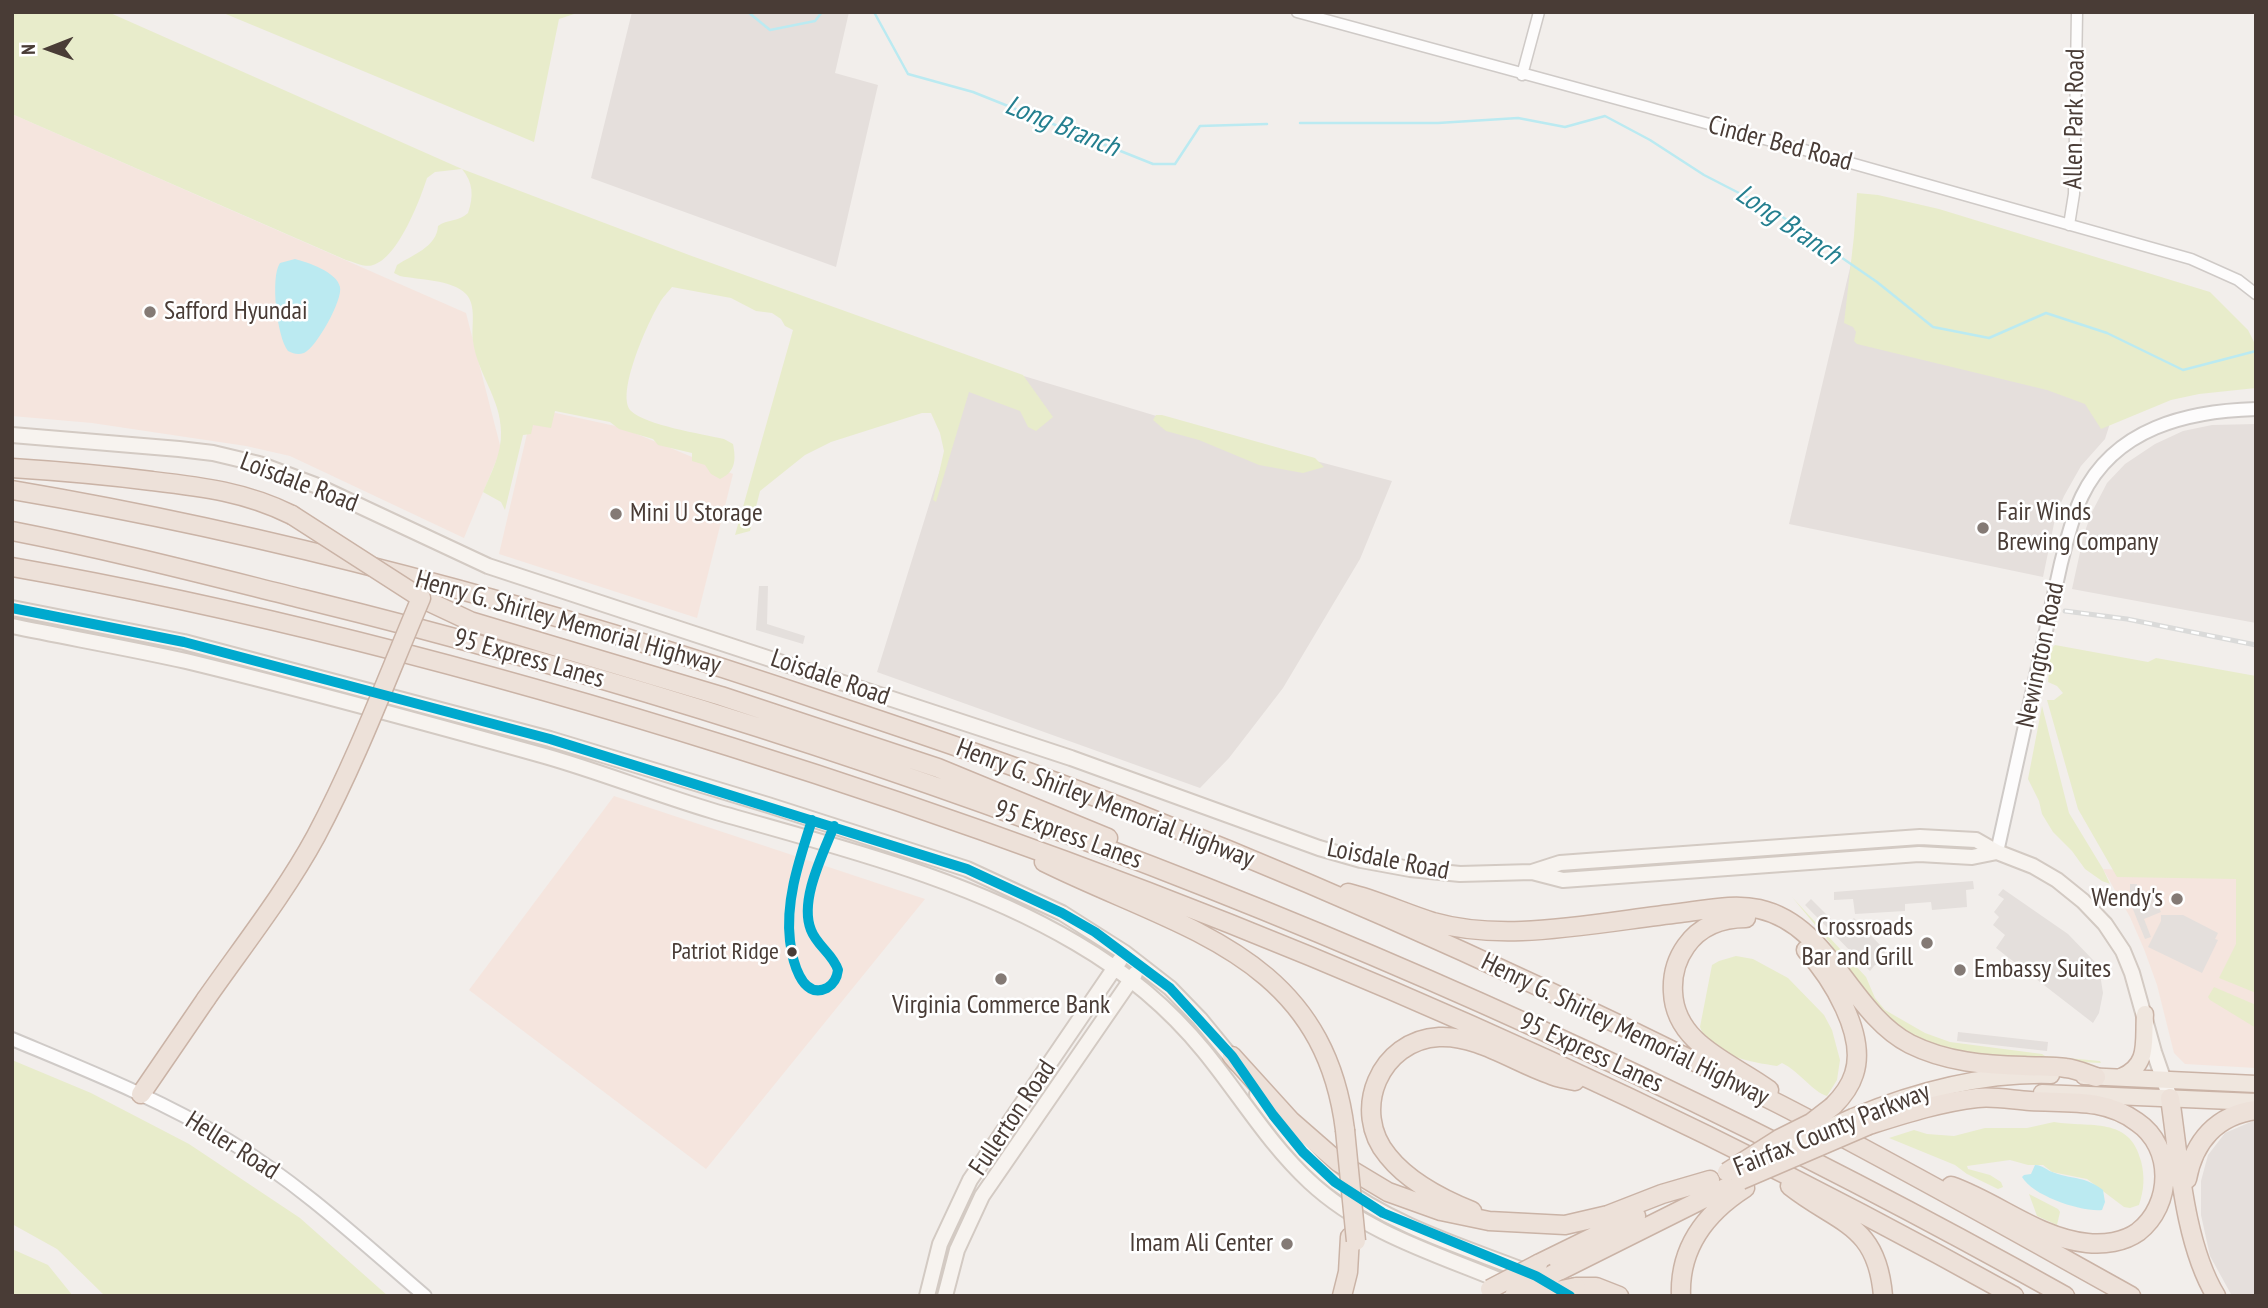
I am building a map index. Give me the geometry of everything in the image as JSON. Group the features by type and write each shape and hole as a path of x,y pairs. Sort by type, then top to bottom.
{"highway":[{"path":"12,468 89,473 209,488 250,497 292,515 421,598 470,621 721,696 939,768 1083,826 1219,891"},
{"name":"Henry G. Shirley Memorial Highway","path":"12,490 144,514 354,562 530,609 688,656 1059,784 1246,857 1588,1010 1910,1172 2131,1296"},
{"name":"95 Express Lanes","path":"12,531 180,569 528,657 894,772 1056,829 1219,891 1471,997 1703,1105 1892,1202 2065,1296"},
{"path":"12,567 209,605 459,666 820,773 962,822 1141,888 1392,990 1616,1091 1760,1162 2014,1296"},
{"path":"141,1094 289,880 314,839 359,749 421,598"},
{"path":"962,822 1092,886 1189,927 1263,972 1302,1012 1323,1045 1336,1081 1345,1130 1353,1239 1352,1296"},
{"path":"1300,881 1369,898 1434,922 1485,930 1534,930 1725,907 1760,909 1777,915 1803,932 1827,956 1883,1025 1910,1043 1941,1056 1962,1061 2067,1068 2096,1077"},
{"path":"1681,1296 1684,1262 1697,1233 1740,1179 1779,1139 1811,1124 1833,1106 1851,1083 1857,1059 1850,1022 1825,974 1801,945 1774,926 1747,918 1712,924 1690,940 1677,963 1672,988 1681,1021 1691,1036 1705,1049 1749,1075 1806,1118"},
{"path":"2119,1078 2136,1069 2141,1061 2145,1014"},
{"path":"1509,1223 1467,1209 1444,1197 1409,1175 1388,1156 1375,1132 1371,1106 1376,1082 1388,1061 1404,1047 1417,1041 1446,1037 1491,1049 1550,1075 1616,1091"},
{"path":"1232,1056 1290,1121 1326,1154 1351,1172 1414,1203 1469,1218 1545,1225 1584,1222 1710,1180"},
{"name":"Fairfax County Parkway","path":"1484,1292 1537,1270 1710,1180 1740,1179 1808,1150 1907,1097 1974,1080 2044,1075 2256,1084"},
{"name":"Fairfax County Parkway","path":"1515,1291 1861,1121 1980,1097 2049,1093 2256,1102"},
{"path":"1910,1172 1975,1194 2045,1231 2077,1242 2096,1244 2120,1241 2139,1231 2149,1221 2161,1198 2165,1172 2155,1140 2136,1121 2118,1111 2089,1103 1980,1097"},
{"path":"2170,1098 2186,1203 2198,1255 2216,1296"},
{"path":"2186,1203 2189,1168 2200,1142 2224,1119 2256,1110"},
{"path":"1760,1162 1810,1202 1855,1228 1873,1254 1883,1296"},
{"path":"1342,1296 1353,1239"},
{"path":"1534,1296 1596,1287 1619,1296"}],"main road":[{"name":"Loisdale Road","path":"12,435 190,450 259,464 315,485 488,566 1071,758 1361,860 1436,872 1532,872 1560,863 1920,838 1976,841 2046,873 2066,886 2098,916 2123,951 2170,1098"},
{"path":"12,608 184,642 550,739 670,774 967,869 1062,913 1141,965 1191,1009 1232,1056 1273,1115 1303,1152 1335,1182 1383,1213 1537,1270 1573,1291"},
{"path":"12,626 181,660 547,757 696,806 919,871 1025,915 1075,942 1115,968 1171,1014 1194,1039 1273,1144 1336,1204 1407,1245 1515,1291 1534,1296"},
{"name":"Fullerton Road","path":"927,1296 940,1244 970,1180 1125,953"},
{"name":"Fullerton Road","path":"945,1296 957,1250 982,1196 1141,965"}],"street":[{"name":"Cinder Bed Road","path":"1297,12 1801,149 2206,265 2238,280 2256,294"},
{"path":"1522,75 1539,12"},
{"name":"Allen Park Road","path":"2069,225 2074,194 2077,12"},
{"name":"Newington Road","path":"1997,852 2061,563 2073,519 2088,485 2118,451 2147,432 2192,415 2256,410"},
{"name":"Heller Road","path":"12,1039 141,1094 209,1129 266,1165 312,1200 425,1296"}],"shaded area":[{"path":"632,12 849,12 835,73 878,85 836,267 591,178"},
{"name":"Safford Hyundai","path":"12,114 466,313 501,449 464,538 290,456 246,446 92,423 12,416"},
{"path":"1866,201 2155,282 2105,439 2081,466 2056,514 2043,577 1789,524"},
{"path":"974,361 1236,440 1392,481 1360,559 1283,688 1229,758 1200,788 877,672"},
{"name":"Mini U Storage","path":"533,408 620,427 733,474 697,618 499,554"},
{"path":"2256,424 2256,623 2072,589 2084,534 2092,512 2107,483 2125,464 2155,444 2183,431 2212,425"},
{"path":"759,586 768,586 767,624 805,636 803,644 756,630"},
{"name":"Patriot Ridge","path":"614,796 925,899 706,1169 469,990"},
{"path":"2103,869 2238,876 2256,963 2256,1068 2185,1064 2174,1053 2157,985 2144,949 2130,917"},
{"path":"1973,881 1974,889 1966,890 1967,907 1932,910 1931,902 1905,904 1905,911 1855,914 1853,899 1834,900 1834,892"},
{"path":"2130,884 2137,884 2138,902 2154,896 2161,912 2144,919 2151,937 2145,939 2130,902"},
{"path":"2003,889 2068,934 2094,961 2100,974 2103,993 2099,1013 2093,1023 1996,948 2005,935 1993,925 1999,917 1994,912 2004,899 1998,895"},
{"path":"1811,899 1841,929 1854,918 1882,947 1890,962 1875,965 1870,971 1805,905"},
{"path":"2161,915 2183,915 2218,933 2215,939 2218,940 2202,973 2148,947 2161,921"},
{"path":"1958,1032 2048,1042 2047,1051 1957,1041"},
{"path":"2256,1122 2256,1296 2232,1296 2210,1256 2201,1215 2201,1181 2208,1155 2225,1133"}],"green space":[{"path":"12,12 108,12 462,169 435,172 427,178 407,227 391,252 382,260 367,266 346,260 12,114"},
{"path":"221,12 580,12 559,19 534,142"},
{"path":"462,169 689,255 1023,375 1053,417 1036,431 1028,427 1020,411 969,392 936,502 933,500 944,451 931,413 922,413 831,442 805,455 760,491 750,531 735,535 793,330 772,313 756,311 731,298 672,287 660,302 641,342 630,375 627,403 631,411 648,421 724,439 733,444 732,469 720,479 711,474 705,465 692,461 692,453 658,445 653,439 619,429 610,422 555,411 551,428 533,425 531,434 523,435 505,510 501,502 483,492 498,455 501,432 497,408 475,353 473,310 469,299 452,285 394,273 397,265 429,245 438,226 468,213 471,190"},
{"path":"1857,193 1939,209 2210,292 2248,330 2256,346 2256,388 2171,400 2101,429 2085,404 2047,390 1857,344 1854,341 1856,332 1853,327 1844,323"},
{"path":"1156,415 1315,458 1324,467 1303,473 1259,465 1199,440 1166,431 1153,420"},
{"path":"2055,645 2148,662 2156,658 2256,676 2256,993 2219,978 2236,944 2236,879 2117,877 2078,809 2047,700 2054,700 2063,693 2048,682 2051,649"},
{"path":"2042,706 2069,813 2110,884 2085,869 2053,832 2042,814 2028,779"},
{"path":"1792,897 1866,977 1875,998 1885,1010 1925,1033 1950,1042 2101,1063 2000,1058 1961,1052 1930,1043 1899,1028 1891,1023 1857,982 1830,943"},
{"path":"1736,956 1753,959 1788,978 1824,1015 1832,1030 1840,1060 1837,1080 1827,1096 1782,1063 1777,1066 1733,1056 1713,1045 1705,1037 1700,1027 1712,965"},
{"path":"2214,987 2256,1005 2256,1028 2210,1000 2208,997"},
{"path":"12,1060 91,1093 189,1144 300,1218 388,1296 105,1296 57,1249 12,1224"},
{"path":"2054,1122 2107,1127 2128,1137 2136,1147 2142,1167 2143,1183 2139,1205 2124,1207 2087,1179 2052,1172 2043,1165 2028,1165 2010,1160 1967,1166 1968,1169 1990,1175 2001,1182 2003,1187 1998,1189 1955,1165 1889,1138 1914,1130 1954,1136 1985,1128 2027,1128"},
{"path":"2029,1194 2058,1209 2060,1212 2057,1225 2037,1216"},
{"path":"12,1249 48,1265 73,1296 12,1296"}],"water":[{"path":"295,259 328,272 340,287 333,312 321,333 309,349 298,354 288,351 284,344 275,293 280,263"},
{"path":"2035,1165 2085,1180 2103,1190 2105,1202 2102,1210 2070,1205 2036,1190 2022,1177 2031,1174"}],"waterway":[{"name":"Long Branch","path":"748,12 770,30 815,21 822,12"},
{"name":"Long Branch","path":"874,12 908,74 973,92 1153,164 1175,164 1200,126 1267,124"},
{"name":"Long Branch","path":"1300,123 1438,123 1518,118 1565,127 1605,116 1650,140 1704,175 1774,211 1877,282 1933,327 1989,338 2046,313 2107,333 2183,370 2256,351"}],"railway":[{"path":"2065,611 2127,619 2256,645"}],"transit line":[{"path":"12,608 184,642 550,739 967,869 1062,913 1095,932 1170,988 1232,1056 1273,1115 1303,1152 1335,1182 1383,1213 1536,1276 1570,1296"},
{"path":"812,820 795,879 789,926 791,948 800,976 811,989 818,990 832,985 838,970 811,930 808,905 814,878 834,826"}],"place":[{"name":"Safford Hyundai","path":"150,312"},
{"name":"Mini U Storage","path":"616,514"},
{"name":"Fair Winds Brewing Company","path":"1983,528"},
{"name":"Wendy's","path":"2177,899"},
{"name":"Crossroads Bar and Grill","path":"1927,943"},
{"name":"Patriot Ridge","path":"792,952"},
{"name":"Embassy Suites","path":"1960,970"},
{"name":"Virginia Commerce Bank","path":"1001,979"},
{"name":"Imam Ali Center","path":"1287,1244"}]}
